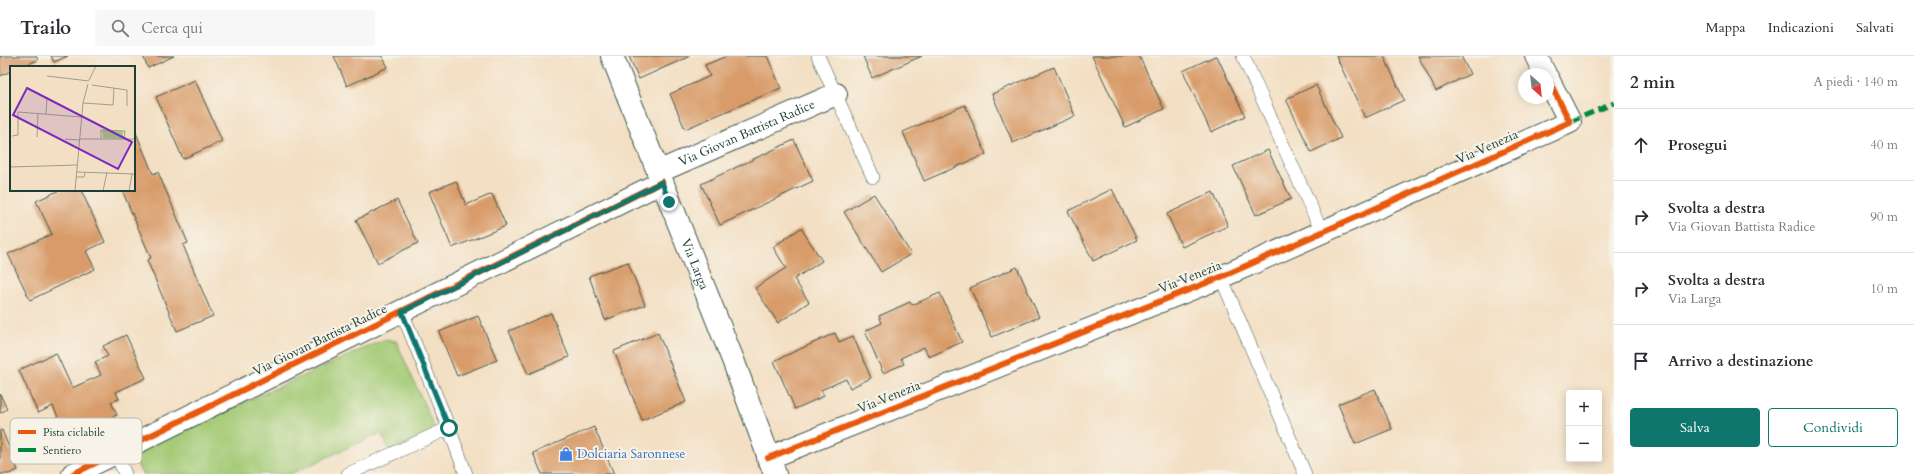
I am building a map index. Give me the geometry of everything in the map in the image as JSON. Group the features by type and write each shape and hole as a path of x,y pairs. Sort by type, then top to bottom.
{"street":[{"name":"Via Larga","path":"612,56 733,360 771,466"},
{"name":"Via Venezia","path":"771,466 1221,276 1570,122 1554,91"},
{"name":"Via Giovan Battista Radice","path":"142,440 402,312 660,177 836,94"},
{"name":"Via Giovan Battista Radice","path":"73,474 93,464"}],"lane":[{"path":"818,56 873,177"},
{"path":"1243,56 1322,232"},
{"path":"1221,276 1305,474"},
{"path":"402,312 466,474"},
{"path":"348,474 449,428"},
{"path":"121,464 125,474"}],"green space":[{"path":"383,340 396,341 436,431 390,452 381,433 290,474 142,474 137,464 142,464 142,448"}],"building":[{"path":"0,56 36,56 38,60 23,66 10,66 10,71 0,76"},
{"path":"51,56 68,56 54,62"},
{"path":"143,56 174,56 148,68"},
{"path":"334,56 382,56 388,67 347,86"},
{"path":"629,56 690,56 639,79"},
{"path":"727,56 767,56 781,88 685,129 670,94 710,76 705,65"},
{"path":"863,56 922,56 872,78"},
{"path":"1092,56 1139,56 1164,109 1125,127"},
{"path":"1217,56 1245,116 1211,132 1183,71"},
{"path":"1336,56 1384,56 1404,100 1365,118"},
{"path":"1418,56 1461,56 1470,74 1436,91"},
{"path":"1054,67 1075,116 1013,143 992,94"},
{"path":"195,80 222,141 183,159 156,97"},
{"path":"1316,85 1341,138 1311,152 1286,99"},
{"path":"965,105 986,154 924,181 903,132"},
{"path":"135,130 153,174 158,172 188,243 183,245 213,316 177,331 147,260 151,258 122,191 135,191"},
{"path":"794,140 813,181 720,225 701,184"},
{"path":"1268,150 1291,199 1256,215 1233,166"},
{"path":"456,181 466,205 492,194 506,226 452,248 429,192"},
{"path":"1112,189 1137,240 1093,261 1068,211"},
{"path":"58,191 81,191 105,242 86,251 95,269 30,300 8,254 52,234 36,201"},
{"path":"1213,192 1228,226 1182,247 1167,214"},
{"path":"874,194 911,254 881,272 844,212"},
{"path":"397,200 418,243 378,263 356,220"},
{"path":"801,228 822,261 794,279 809,302 778,323 755,288 786,268 773,247"},
{"path":"628,262 645,305 605,320 589,276"},
{"path":"1017,267 1039,317 992,337 970,288"},
{"path":"940,293 962,342 929,357 924,347 901,358 904,364 883,373 865,331 882,323 879,316 910,302 912,305"},
{"path":"551,313 569,357 528,374 509,331"},
{"path":"478,316 497,360 457,376 439,332"},
{"path":"658,333 686,402 642,420 614,351"},
{"path":"835,333 839,342 853,336 871,378 850,388 846,379 821,390 824,396 795,409 774,361"},
{"path":"126,335 146,378 116,392 119,399 111,402 117,415 110,418 58,418 53,406 38,413 19,370 56,353 72,388 101,375 95,362 108,356 103,346"},
{"path":"1375,389 1392,429 1355,444 1338,404"},
{"path":"0,394 7,409 0,413"},
{"path":"594,427 614,474 542,474 533,453"},
{"path":"2,430 10,450 10,464 16,464 18,470 9,474 0,474 0,431"}],"marked path":[{"path":"1570,122 1614,103"}],"cycle path":[{"path":"768,458 1221,277 1570,122 1554,91"},
{"path":"142,440 662,182"},
{"path":"73,474 93,464"}],"place":[{"name":"Dolciaria Saronnese","path":"566,454"}],"route":[{"path":"449,428 402,312 662,182 669,202"}]}
